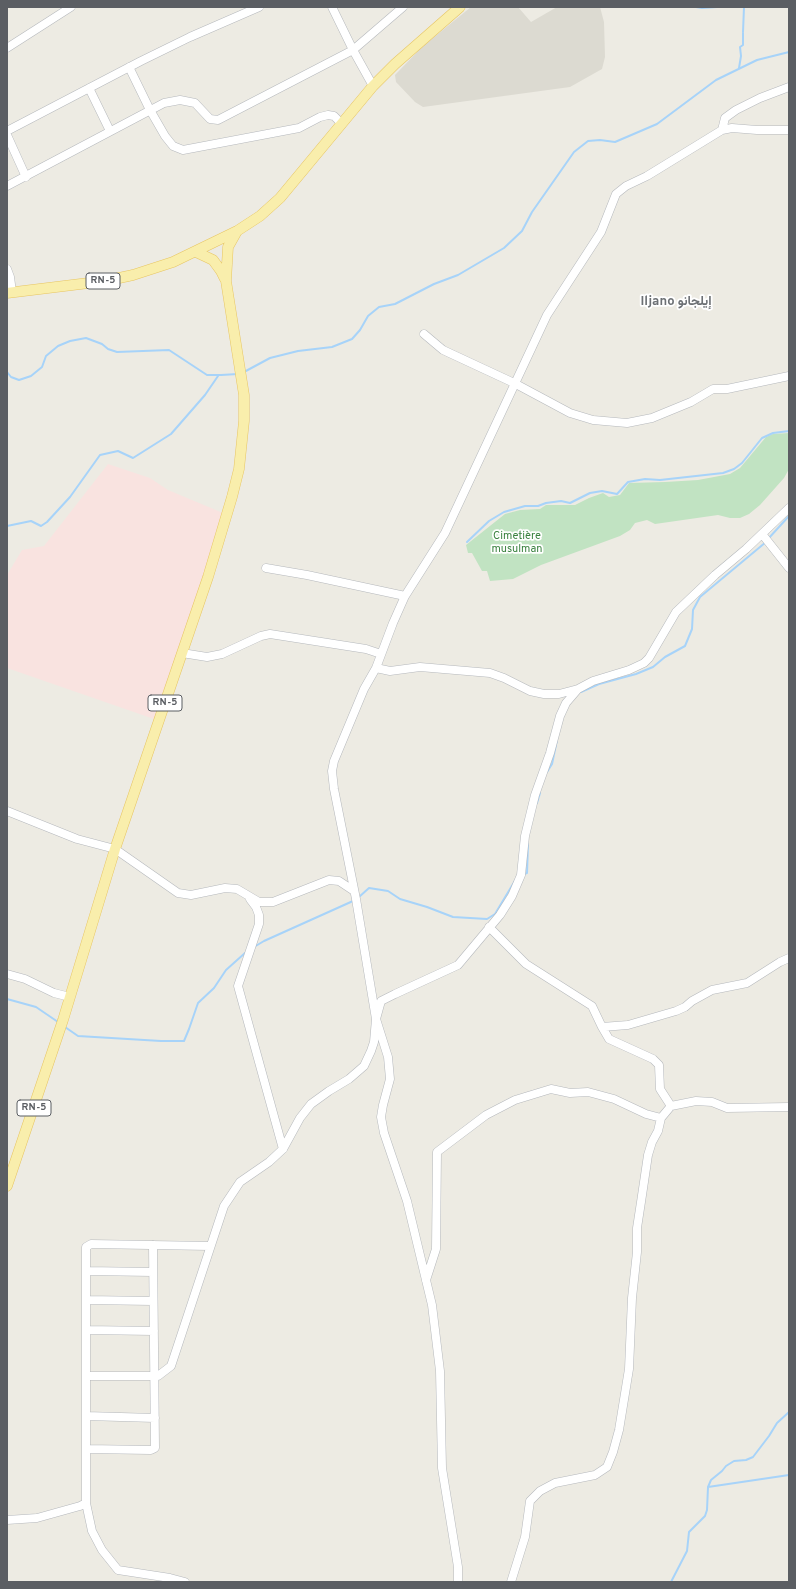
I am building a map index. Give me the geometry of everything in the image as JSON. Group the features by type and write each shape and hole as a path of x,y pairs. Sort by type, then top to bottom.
{"main road":[{"name":"RN-5","path":"10,292 105,281 153,270 196,252 237,231 260,216 280,198 373,86 395,64 460,7"},
{"path":"227,259 228,247 237,231"},
{"path":"212,244 224,252 227,259"},
{"name":"RN-5","path":"7,1186 70,997 115,849 208,577 232,497 239,468 244,421 242,381 226,282 222,271 213,260 196,252"},
{"name":"RN-5","path":"226,282 227,259"}],"street":[{"path":"7,48 71,7"},
{"path":"7,131 129,67 190,37 258,7"},
{"path":"332,7 373,86"},
{"path":"7,186 164,103 185,101 195,103 210,119 218,120 353,50 403,7"},
{"path":"129,67 150,110 173,146 183,150 299,128 320,117 328,115 334,116 342,124"},
{"path":"722,130 725,118 736,110 760,98 789,87"},
{"path":"89,88 110,131"},
{"path":"458,1582 458,1567 442,1468 440,1371 432,1305 406,1195 384,1133 382,1117 383,1105 390,1079 388,1057 376,1019 365,945 334,789 332,771 337,754 364,689 376,668 405,596 445,533 547,315 601,232 616,194 626,186 647,176 722,130 732,128 789,130"},
{"path":"7,135 26,177"},
{"path":"7,269 10,277 10,292"},
{"path":"424,334 443,350 514,383 570,413 593,420 627,423 652,418 691,402 713,389 727,389 789,376"},
{"path":"376,668 390,671 420,667 490,673 530,691 544,694 559,694 578,689 593,681 629,670 644,663 649,658 676,612 789,508"},
{"path":"762,534 789,568"},
{"path":"266,568 307,575 405,596"},
{"path":"182,653 207,657 222,654 261,636 270,634 366,649 381,654"},
{"path":"86,1376 158,1376 171,1366 224,1206 240,1182 283,1149 300,1118 311,1104 349,1079 364,1066 371,1051 376,1019 382,1001 458,965 500,915 512,896 521,874 525,836 535,795 550,753 560,716 566,703 578,689"},
{"path":"7,811 77,839 115,849 178,893 191,895 225,888 237,889 259,902 273,902 329,880 339,882 354,890"},
{"path":"249,896 259,915 259,924 238,986 283,1149"},
{"path":"490,926 526,964 592,1006 609,1039 653,1059 659,1065 660,1089 671,1106"},
{"path":"602,1027 628,1025 676,1011 712,990 747,983 789,958"},
{"path":"7,974 25,979 54,993 70,997"},
{"path":"426,1281 436,1249 437,1152 486,1115 515,1100 551,1089 570,1093 588,1092 614,1099 646,1114 661,1118"},
{"path":"511,1582 525,1537 530,1501 540,1491 555,1483 595,1475 607,1467 613,1452 619,1430 629,1369 632,1298 637,1252 637,1228 648,1155 652,1142 658,1131 661,1118 671,1106 696,1100 712,1102 727,1108 789,1107"},
{"path":"185,1582 170,1578 118,1570 102,1550 92,1531 86,1503 86,1247 91,1244 210,1246"},
{"path":"86,1449 151,1450 155,1448 153,1245"},
{"path":"86,1271 153,1272"},
{"path":"86,1300 153,1301"},
{"path":"86,1330 154,1331"},
{"path":"86,1416 154,1418"},
{"path":"7,1520 37,1518 86,1503"}],"shaded area":[{"path":"471,7 518,7 531,22 557,7 600,7 604,22 605,57 602,69 570,87 423,107 415,102 396,82 395,75 422,47"},
{"path":"108,464 150,478 168,490 223,513 210,558 154,719 7,668 7,575 22,550 44,546"}],"green space":[{"name":"Cimetière musulman","path":"789,433 789,469 784,478 760,505 749,514 740,518 730,518 718,515 655,524 647,520 635,523 630,530 620,536 541,565 513,579 490,581 487,571 482,571 472,553 468,553 466,545 505,514 520,510 540,509 546,505 575,505 603,493 609,497 620,495 629,483 698,480 730,474 740,468 766,437 773,434"}],"waterway":[{"path":"696,7 717,7"},
{"path":"743,32 744,7"},
{"path":"739,68 741,56 740,47 743,45 743,33"},
{"path":"244,372 270,358 298,351 332,347 352,339 360,330 368,316 379,307 395,304 434,284 458,275 504,248 522,231 532,212 574,152 588,141 600,140 615,142 657,124 716,80 757,60 789,52"},
{"path":"7,372 11,377 19,380 31,376 42,367 46,356 58,346 70,341 86,338 117,352 169,350 207,375 238,374"},
{"path":"7,526 31,521 41,526 47,522 70,497 100,455 118,451 133,458 171,434 205,395 218,376"},
{"path":"467,542 489,521 504,512 525,506 538,506 546,503 561,501 570,503 590,493 602,491 617,494 628,482 645,479 660,480 723,473 734,469 742,463 762,438 773,433 789,431"},
{"path":"768,539 789,516"},
{"path":"581,692 599,684 636,674 653,667 665,657 685,646 692,629 693,610 700,597 766,542"},
{"path":"547,772 552,764 557,740"},
{"path":"537,803 540,793"},
{"path":"524,874 527,873 528,844"},
{"path":"359,897 369,888 388,891 400,899 453,917 487,919 495,914 516,879"},
{"path":"254,947 264,941 353,901"},
{"path":"65,1027 78,1036 184,1041 198,1003 214,988 226,970 245,953"},
{"path":"7,999 36,1007 58,1022"},
{"path":"671,1582 687,1551 689,1532 705,1516 707,1510 708,1487 711,1480 726,1466 734,1461 746,1460 753,1457 777,1423 789,1412"},
{"path":"708,1487 789,1475"}],"district":[{"name":"Iljano إيلجانو","path":"676,302"}]}
